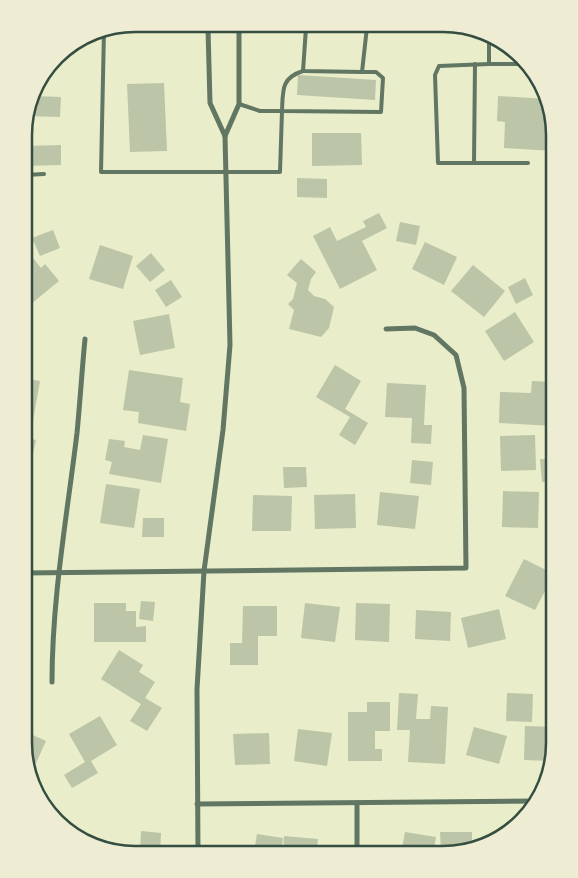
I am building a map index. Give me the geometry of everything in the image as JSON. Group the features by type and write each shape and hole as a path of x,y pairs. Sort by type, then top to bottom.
{"street":[{"path":"198,846 197,689 204,571 223,430 230,345 225,136 210,103 208,33"},
{"path":"225,136 239,104 239,33"},
{"path":"32,573 466,568 464,388 456,355 434,335 415,328 386,328"},
{"path":"52,682 52,644 58,573 77,432 85,338"},
{"path":"197,804 527,801"},
{"path":"357,803 357,846"}],"lane":[{"path":"303,71 306,32"},
{"path":"362,72 366,32"},
{"path":"104,37 101,172 280,172 282,111 285,82 292,74 303,71 376,72 383,78 381,112 282,111 260,111 239,104"},
{"path":"489,44 489,64"},
{"path":"474,163 475,64"},
{"path":"516,64 439,66 435,74 438,163 528,163"},
{"path":"32,175 44,174"}],"building":[{"path":"298,75 376,80 375,100 297,95"},
{"path":"164,83 167,151 130,152 127,84"},
{"path":"40,96 61,97 60,117 34,116"},
{"path":"498,96 539,98 544,115 546,151 504,148 505,122 497,121"},
{"path":"312,133 361,133 362,165 312,166"},
{"path":"61,145 61,165 32,166 32,146"},
{"path":"297,178 327,179 327,198 297,197"},
{"path":"379,213 387,228 362,241 377,270 340,289 313,236 330,227 337,241 366,227 363,221"},
{"path":"400,222 420,226 416,245 396,241"},
{"path":"53,230 60,248 40,256 32,238"},
{"path":"425,242 457,257 444,285 412,269"},
{"path":"100,245 133,256 123,289 89,279"},
{"path":"151,253 165,270 150,282 136,266"},
{"path":"32,259 41,268 45,264 59,281 32,303"},
{"path":"301,259 316,272 311,279 308,290 314,296 325,299 334,307 329,328 321,337 289,329 294,310 288,304 293,299 297,283 287,275"},
{"path":"473,265 505,291 484,317 451,291"},
{"path":"525,278 533,295 516,304 508,287"},
{"path":"171,280 182,297 166,307 155,290"},
{"path":"515,312 534,342 504,361 485,331"},
{"path":"169,314 175,348 140,355 133,321"},
{"path":"335,365 361,381 345,409 368,423 355,445 339,435 350,417 316,397"},
{"path":"129,370 183,378 180,402 190,404 186,431 138,423 139,412 123,410"},
{"path":"32,380 40,381 32,421"},
{"path":"532,381 546,382 546,426 499,423 500,392 531,393"},
{"path":"387,383 426,385 424,425 432,425 431,444 411,443 412,418 385,417"},
{"path":"143,435 168,439 161,483 109,474 112,462 105,460 109,439 125,441 124,447 140,450"},
{"path":"535,435 536,470 501,471 500,436"},
{"path":"32,439 36,440 32,458"},
{"path":"540,459 545,459 545,482 542,482"},
{"path":"412,460 433,462 431,485 410,483"},
{"path":"283,467 306,467 307,487 284,488"},
{"path":"106,484 140,489 134,528 100,523"},
{"path":"503,491 539,492 538,528 502,527"},
{"path":"380,492 419,496 415,529 377,525"},
{"path":"355,494 356,528 315,529 314,495"},
{"path":"253,495 292,496 291,531 252,531"},
{"path":"143,518 164,518 164,537 142,537"},
{"path":"524,559 545,570 545,591 535,610 505,596"},
{"path":"141,601 155,602 153,621 139,619"},
{"path":"94,603 126,603 126,611 136,611 136,627 146,626 146,642 94,642"},
{"path":"305,603 340,607 335,642 301,638"},
{"path":"356,603 390,604 389,642 355,640"},
{"path":"243,606 277,606 277,636 258,636 258,665 230,665 230,643 242,643"},
{"path":"499,609 506,639 468,648 461,618"},
{"path":"416,610 451,612 450,641 415,639"},
{"path":"119,650 143,665 139,672 155,682 145,698 162,708 147,731 130,721 141,704 101,679"},
{"path":"399,693 418,694 416,719 430,719 431,706 448,707 445,764 408,762 410,730 397,730"},
{"path":"507,693 533,694 532,722 506,721"},
{"path":"367,702 390,702 390,731 375,731 375,749 382,749 382,761 348,761 348,712 367,712"},
{"path":"100,716 117,745 91,761 98,773 72,788 64,775 85,762 69,734"},
{"path":"525,726 545,727 544,761 524,760"},
{"path":"474,727 507,736 499,764 466,755"},
{"path":"298,729 332,733 327,766 294,761"},
{"path":"269,733 270,764 235,765 233,734"},
{"path":"32,735 46,741 35,766"},
{"path":"141,831 161,833 160,846 140,846"},
{"path":"405,832 436,837 434,846 402,846"},
{"path":"440,832 472,832 472,841 441,846"},
{"path":"257,834 283,838 282,846 255,846"},
{"path":"284,836 318,839 317,846 283,846"}]}
